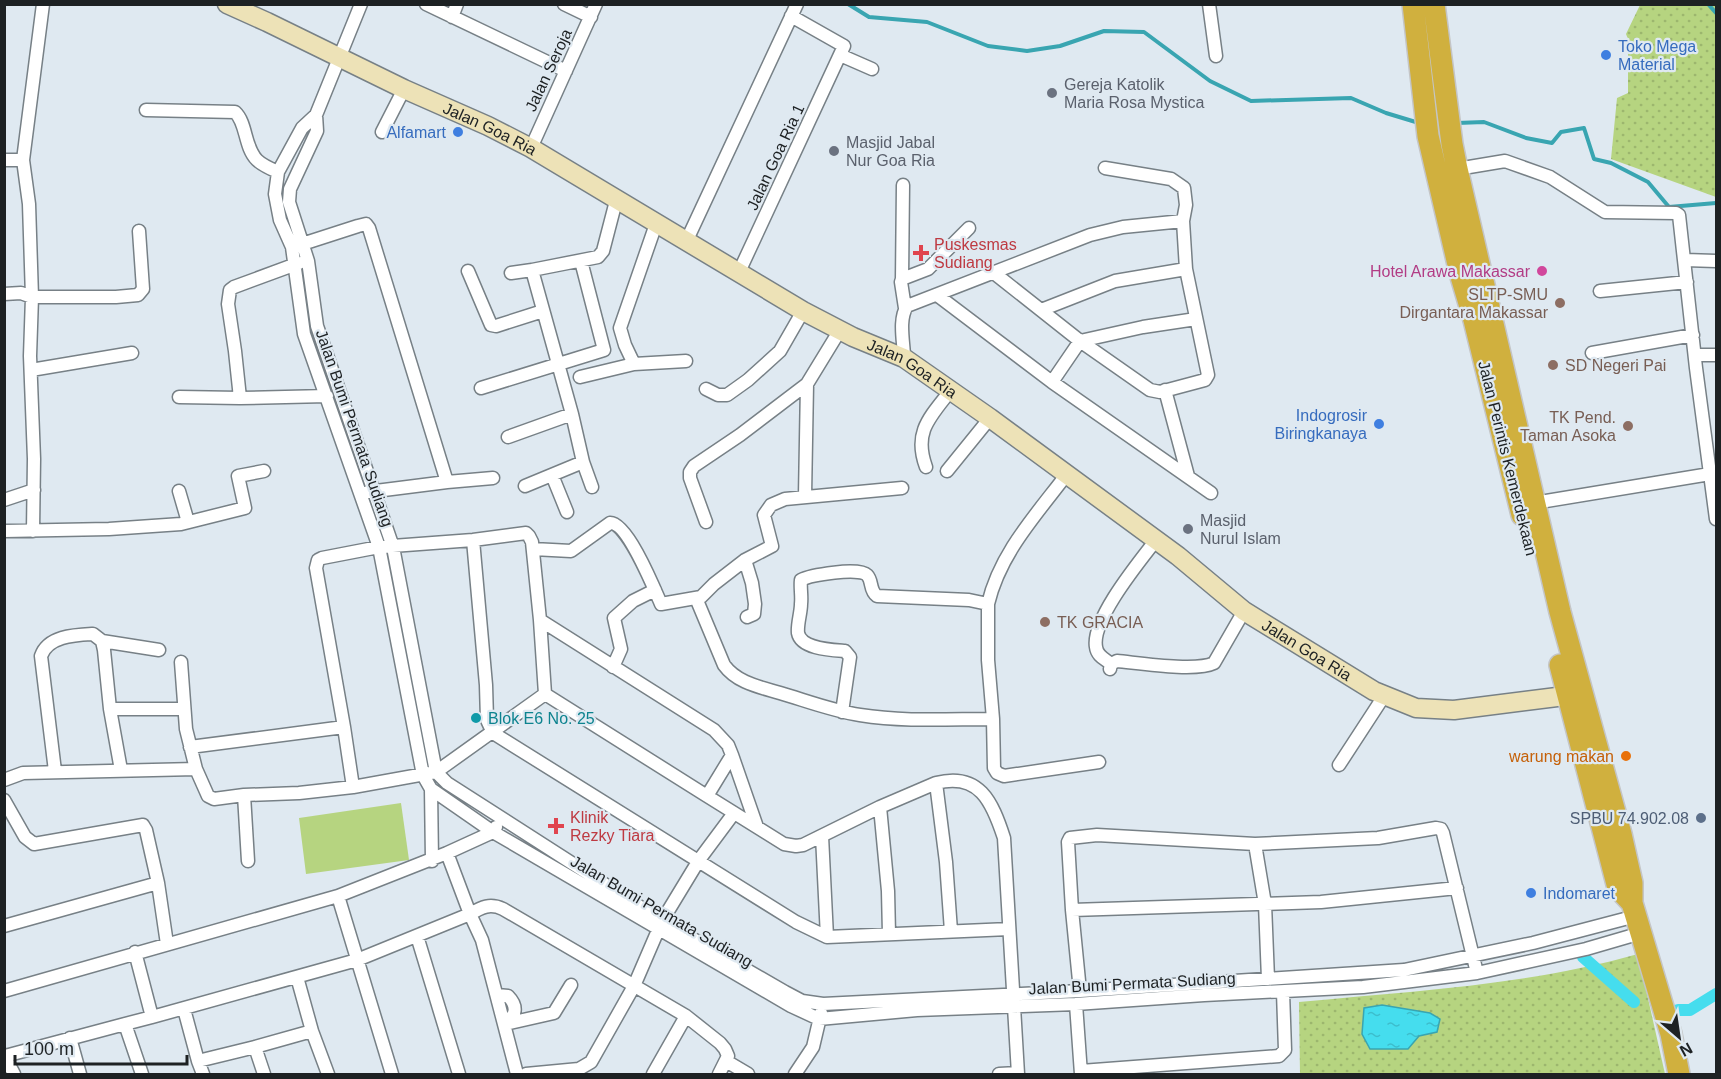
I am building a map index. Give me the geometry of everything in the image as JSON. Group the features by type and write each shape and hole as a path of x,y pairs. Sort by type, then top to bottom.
{"highway":[{"name":"Jalan Perintis Kemerdekaan","path":"1413,4 1428,136 1460,273 1575,695 1621,834 1632,883 1636,917 1671,1034 1679,1074"},
{"name":"Jalan Perintis Kemerdekaan","path":"1434,4 1457,170 1560,612 1575,695"}],"main road":[{"name":"Jalan Goa Ria","path":"232,5 531,148 803,311 904,358 1156,540 1244,611 1344,674 1384,696 1416,708 1454,710 1575,695"}],"street":[{"path":"33,531 32,297 28,204 23,160 43,4"},
{"path":"315,116 361,4"},
{"path":"426,4 566,71"},
{"path":"452,17 457,4"},
{"path":"564,4 591,17"},
{"name":"Jalan Seroja","path":"531,148 596,4"},
{"path":"1209,4 1216,56"},
{"path":"686,242 794,10 842,44 844,46 840,55 872,69"},
{"name":"Jalan Goa Ria 1","path":"739,272 840,55"},
{"path":"382,132 404,89"},
{"path":"146,110 235,112 240,117 254,157 278,172"},
{"name":"Jalan Bumi Permata Sudiang","path":"315,116 302,128 278,172 275,195 280,220 308,261 316,326 367,492 423,774 431,789 493,832 802,1001 823,1004 1014,1000 1076,1004 1363,987 1476,974 1586,949 1636,917"},
{"name":"Jalan Bumi Permata Sudiang","path":"315,116 317,131 290,189 289,202 296,226 298,245 294,264 304,334 367,492 393,547 436,772 447,783 661,925 791,1006 819,1019 1014,1000 1080,991 1404,970 1533,943 1636,917"},
{"path":"4,160 23,160"},
{"path":"1457,170 1505,161 1550,177 1605,212 1676,213 1680,218 1695,355 1714,473 1716,519"},
{"path":"994,273 1080,341 1145,388 1155,391 1165,390 1207,379 1186,268 1183,221 1186,205 1184,188 1171,179 1105,168"},
{"path":"903,185 901,282 905,308 904,358"},
{"path":"511,273 598,257 603,251 616,201"},
{"path":"905,308 1090,235 1123,227 1183,221"},
{"path":"298,245 366,224 369,228 447,482"},
{"path":"634,364 620,328 656,224"},
{"path":"902,279 928,269 969,228"},
{"path":"4,294 21,293 32,297 138,295 143,289 139,231"},
{"path":"1685,260 1716,261"},
{"path":"240,398 228,304 230,290 294,264 308,261"},
{"path":"481,388 604,350 581,261"},
{"path":"1041,310 1115,281 1186,268"},
{"path":"532,270 559,364 583,462 592,487"},
{"path":"468,271 491,325 496,326 543,311"},
{"path":"1600,291 1688,282"},
{"path":"298,288 311,285"},
{"path":"938,295 1052,382 1211,493"},
{"path":"706,389 718,395 727,395 748,380 780,351 803,311"},
{"path":"1052,382 1080,341 1143,327 1196,319"},
{"path":"706,522 690,478 690,472 694,466 740,435 807,384 840,330"},
{"path":"1592,353 1693,335"},
{"path":"31,370 132,353"},
{"path":"1695,355 1716,355"},
{"path":"580,377 634,364 686,361"},
{"path":"805,496 807,384"},
{"path":"926,467 920,451 924,430 951,390"},
{"path":"1165,390 1189,472 1188,476"},
{"path":"179,397 327,396"},
{"path":"508,437 572,414"},
{"path":"947,471 990,418"},
{"path":"525,486 583,462"},
{"path":"4,531 109,529 188,522 245,508 238,476 264,471"},
{"path":"1534,503 1714,473"},
{"path":"1067,474 1017,539 1005,559 988,604 988,660 994,768 997,773 1004,776 1099,762"},
{"path":"552,475 567,512"},
{"path":"367,492 493,478"},
{"path":"533,549 571,551 610,523 615,522 630,542 662,604 696,598 705,594 745,560 772,546 764,515 771,505 805,496 902,488"},
{"path":"4,500 34,490"},
{"path":"178,490 188,522"},
{"path":"353,787 317,563 322,558 379,547 473,540 526,533 531,539 533,549 545,694"},
{"path":"473,540 487,720 493,733 796,922 827,937 1009,929"},
{"path":"1156,540 1131,573 1097,629 1095,647 1110,667 1117,661 1187,666 1210,665 1214,663 1244,611"},
{"path":"745,560 755,604 754,614 747,617"},
{"path":"842,712 850,657 845,651 812,647 800,640 798,632 802,601 801,580 810,575 856,571 868,576 872,591 877,596 969,600 988,604"},
{"path":"613,667 621,648 614,618 633,601 655,590"},
{"path":"696,598 721,660 732,674 748,684 862,716 993,719"},
{"path":"540,620 714,730 728,745 757,827"},
{"path":"55,771 44,691 41,656 43,650 50,643 74,635 93,634 102,641 159,650"},
{"path":"102,641 110,710 121,770"},
{"path":"181,662 184,709 196,769 210,798 219,799 353,787 436,772 545,694"},
{"path":"545,694 784,844 796,846 822,836 880,807 936,783 958,780 976,786 998,821 1004,838 1018,1074 999,1074"},
{"path":"1339,765 1384,696"},
{"path":"110,710 184,709"},
{"path":"190,747 344,727"},
{"path":"707,796 732,755"},
{"path":"4,780 23,773 55,771 196,769"},
{"path":"936,783 946,862 951,931"},
{"path":"431,789 432,861"},
{"path":"244,795 248,861"},
{"path":"4,800 9,821 34,844 143,825 158,883 167,944"},
{"path":"880,807 888,891 889,934"},
{"path":"526,1074 579,1069 591,1062 634,986 661,925 699,860 734,813"},
{"path":"4,991 135,952 338,897 432,861 493,832 500,818"},
{"path":"1080,991 1068,842 1070,838 1097,836 1256,844 1378,838 1439,828 1443,833 1457,888 1476,974"},
{"path":"822,836 827,937"},
{"path":"1256,844 1265,904 1268,979"},
{"path":"447,853 482,940 518,1074"},
{"path":"4,926 158,883"},
{"path":"1072,910 1345,900 1457,888"},
{"path":"338,897 392,1074"},
{"path":"14,1074 5,1056 357,960 494,905 686,1016 724,1046 727,1052 726,1061 719,1074"},
{"path":"417,936 459,1074"},
{"path":"135,952 152,1017"},
{"path":"297,977 312,1031 328,1074"},
{"path":"505,1023 554,1012 571,985"},
{"path":"1076,1004 1081,1073 1279,1056 1286,1050 1283,992"},
{"path":"795,1074 813,1047 823,1004"},
{"path":"184,1009 203,1074"},
{"path":"652,1074 686,1016"},
{"path":"125,1024 142,1074"},
{"path":"198,1061 312,1031"},
{"path":"70,1038 80,1074"},
{"path":"255,1047 264,1074"},
{"path":"726,1061 748,1074"}],"green space":[{"path":"1640,5 1716,5 1716,197 1611,159 1617,98 1628,93 1628,39 1626,34"},
{"path":"401,803 409,860 306,874 299,818"},
{"path":"1638,954 1665,1074 1300,1074 1299,1002 1513,980 1597,965"}],"water":[{"path":"1382,1005 1430,1013 1440,1019 1437,1032 1419,1036 1408,1049 1370,1049 1362,1034 1364,1008"}],"waterway":[{"path":"848,4 869,17 927,22 988,46 1027,51 1060,46 1104,31 1144,32 1210,81 1251,101 1351,98 1386,113 1419,123"},
{"path":"1708,4 1716,13"},
{"path":"1457,123 1484,122 1526,138 1552,143 1561,132 1584,128 1594,159 1611,163 1648,182 1669,207 1716,203"},
{"path":"1583,957 1634,1002"},
{"path":"1678,1010 1690,1010 1716,994"}],"place":[{"name":"Toko Mega Material","path":"1606,55"},
{"name":"Gereja Katolik Maria Rosa Mystica","path":"1052,93"},
{"name":"Alfamart","path":"458,132"},
{"name":"Masjid Jabal Nur Goa Ria","path":"834,151"},
{"name":"Puskesmas Sudiang","path":"921,253"},
{"name":"Hotel Arawa Makassar","path":"1542,271"},
{"name":"SLTP-SMU Dirgantara Makassar","path":"1560,303"},
{"name":"SD Negeri Pai","path":"1553,365"},
{"name":"Indogrosir Biringkanaya","path":"1379,424"},
{"name":"TK Pend. Taman Asoka","path":"1628,426"},
{"name":"Masjid Nurul Islam","path":"1188,529"},
{"name":"TK GRACIA","path":"1045,622"},
{"name":"Blok E6 No. 25","path":"476,718"},
{"name":"warung makan","path":"1626,756"},
{"name":"SPBU 74.902.08","path":"1701,818"},
{"name":"Klinik Rezky Tiara","path":"556,826"},
{"name":"Indomaret","path":"1531,893"}]}
